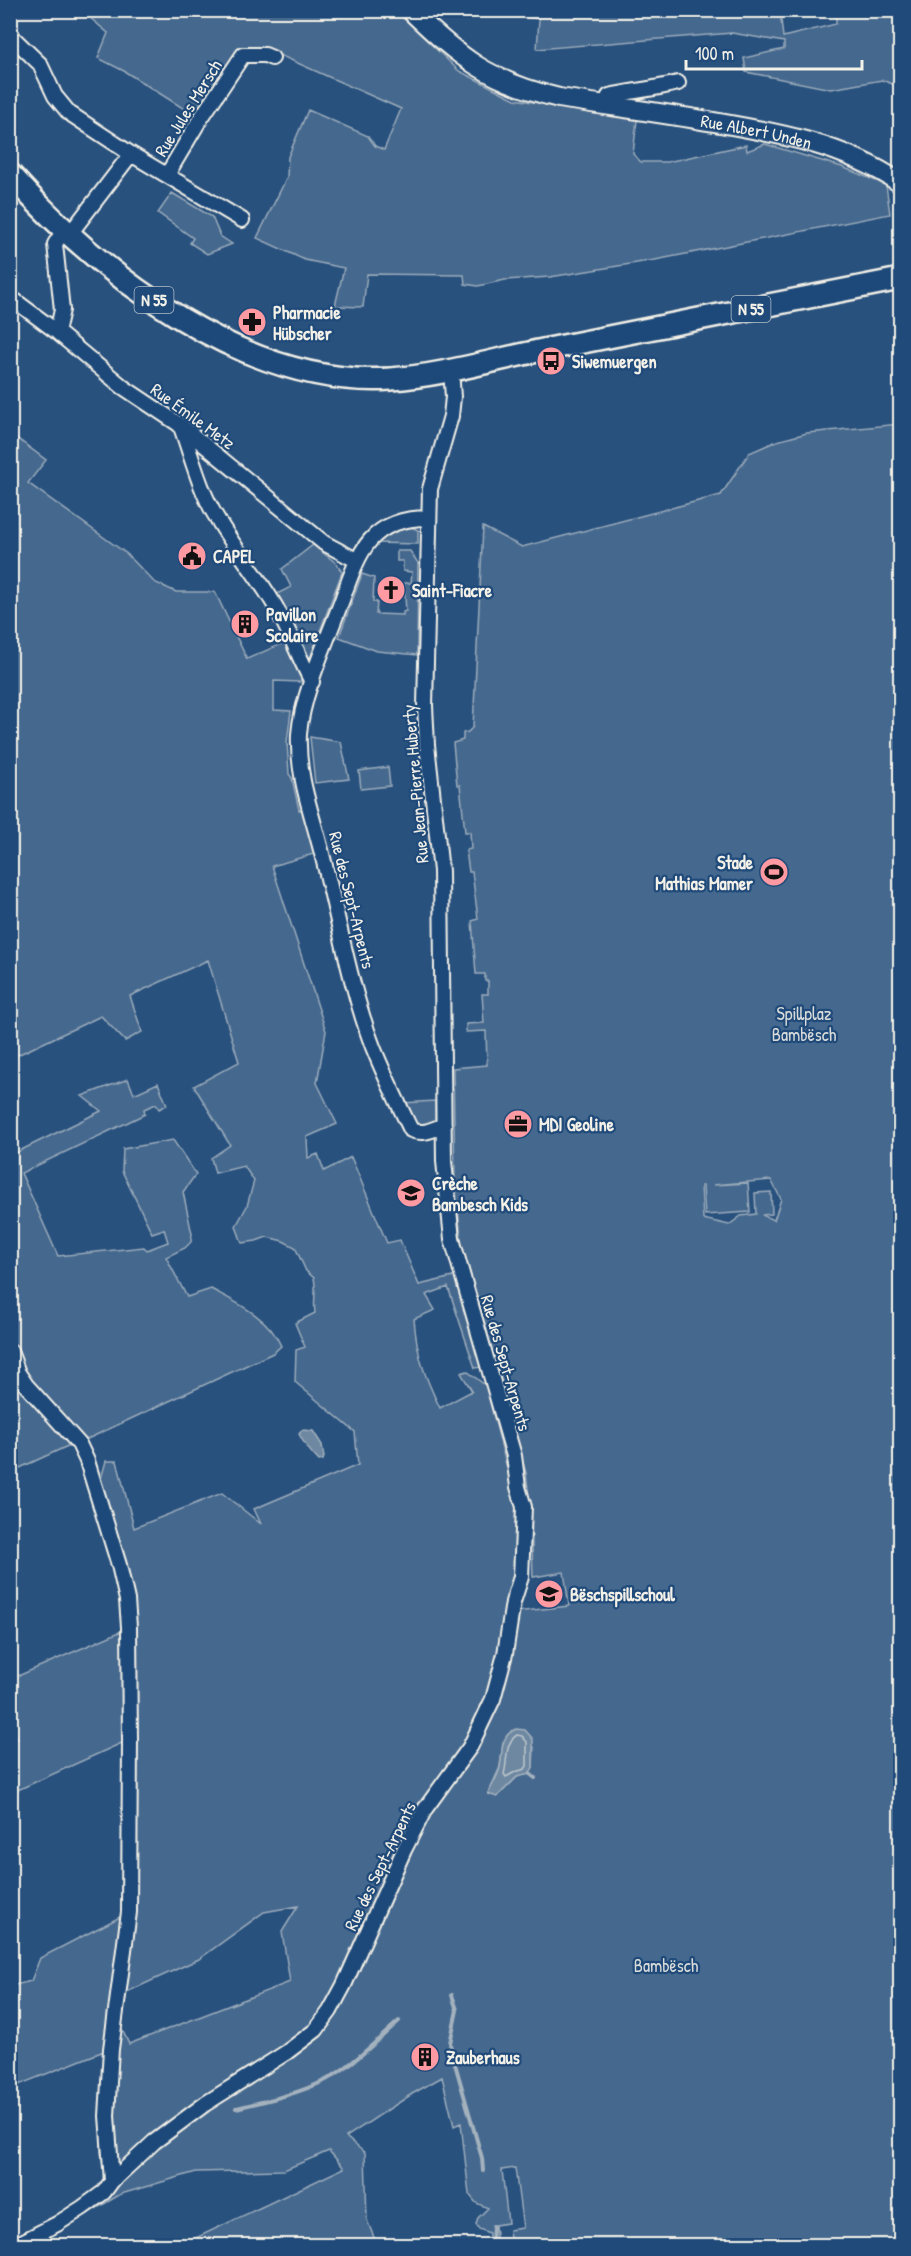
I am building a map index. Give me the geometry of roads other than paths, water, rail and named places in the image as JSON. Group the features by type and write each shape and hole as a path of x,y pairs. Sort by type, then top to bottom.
{"main road":[{"name":"Rue Albert Unden","path":"411,10 459,54 495,77 528,90 559,98 760,130 799,139 827,147 869,165 900,183"},
{"name":"N 55","path":"10,174 66,232 137,289 202,331 253,356 307,372 360,379 390,379 451,370 549,348 900,279"}],"street":[{"name":"Rue Jules Mersch","path":"10,35 40,64 56,96 69,112 131,154 242,220"},
{"name":"Rue Jules Mersch","path":"167,175 199,121 243,55 265,55 272,58"},
{"path":"605,105 609,96 678,83"},
{"name":"Rue Jules Mersch","path":"66,232 131,154"},
{"path":"57,332 62,310 55,244 66,232"},
{"name":"Rue Émile Metz","path":"10,297 57,332 123,387 180,425 324,543 356,560"},
{"name":"Rue Jean-Pierre Huberty","path":"444,1125 441,871 425,706 428,518 432,483 451,416 453,397 451,370"},
{"path":"180,425 198,477 216,518 273,602 312,682"},
{"name":"Rue des Sept-Arpents","path":"14,2246 82,2208 104,2192 112,2181 154,2142 196,2110 287,2052 316,2030 330,2011 344,1985 404,1850 420,1820 470,1746 493,1699 505,1654 513,1602 521,1577 524,1507 518,1487 514,1456 452,1239 445,1186 444,1125 427,1132 418,1133 411,1130 373,1047 303,790 298,761 299,731 304,705 356,560 374,534 393,522 428,518"},
{"path":"10,1351 18,1373 26,1385 79,1444 83,1452 119,1565 127,1600 129,1627 129,1901 111,2049 107,2116 112,2181"}],"water":[{"path":"302,1430 313,1431 322,1445 323,1460 319,1461 305,1445 299,1434"},
{"path":"516,1729 525,1730 533,1739 533,1767 530,1774 517,1777 497,1797 488,1794 499,1770 504,1740"}],"waterway":[{"path":"530,1774 535,1778"},
{"path":"452,1995 457,2010 450,2043 451,2050 482,2158 483,2171"},
{"path":"236,2108 293,2093 326,2080 355,2060 399,2021"},
{"path":"492,2246 493,2226"}],"place":[{"name":"Pharmacie Hübscher","path":"252,322"},
{"name":"Siwemuergen","path":"551,361"},
{"name":"CAPEL","path":"192,556"},
{"name":"Saint-Fiacre","path":"391,590"},
{"name":"Pavillon Scolaire","path":"245,624"},
{"name":"Stade Mathias Mamer","path":"774,872"},
{"name":"MDI Geoline","path":"518,1124"},
{"name":"Crèche Bambesch Kids","path":"411,1193"},
{"name":"Bëschspillschoul","path":"549,1594"},
{"name":"Zauberhaus","path":"425,2057"}],"park label":[{"name":"Spillplaz Bambësch","path":"804,1023"},
{"name":"Bambësch","path":"666,1965"}]}
